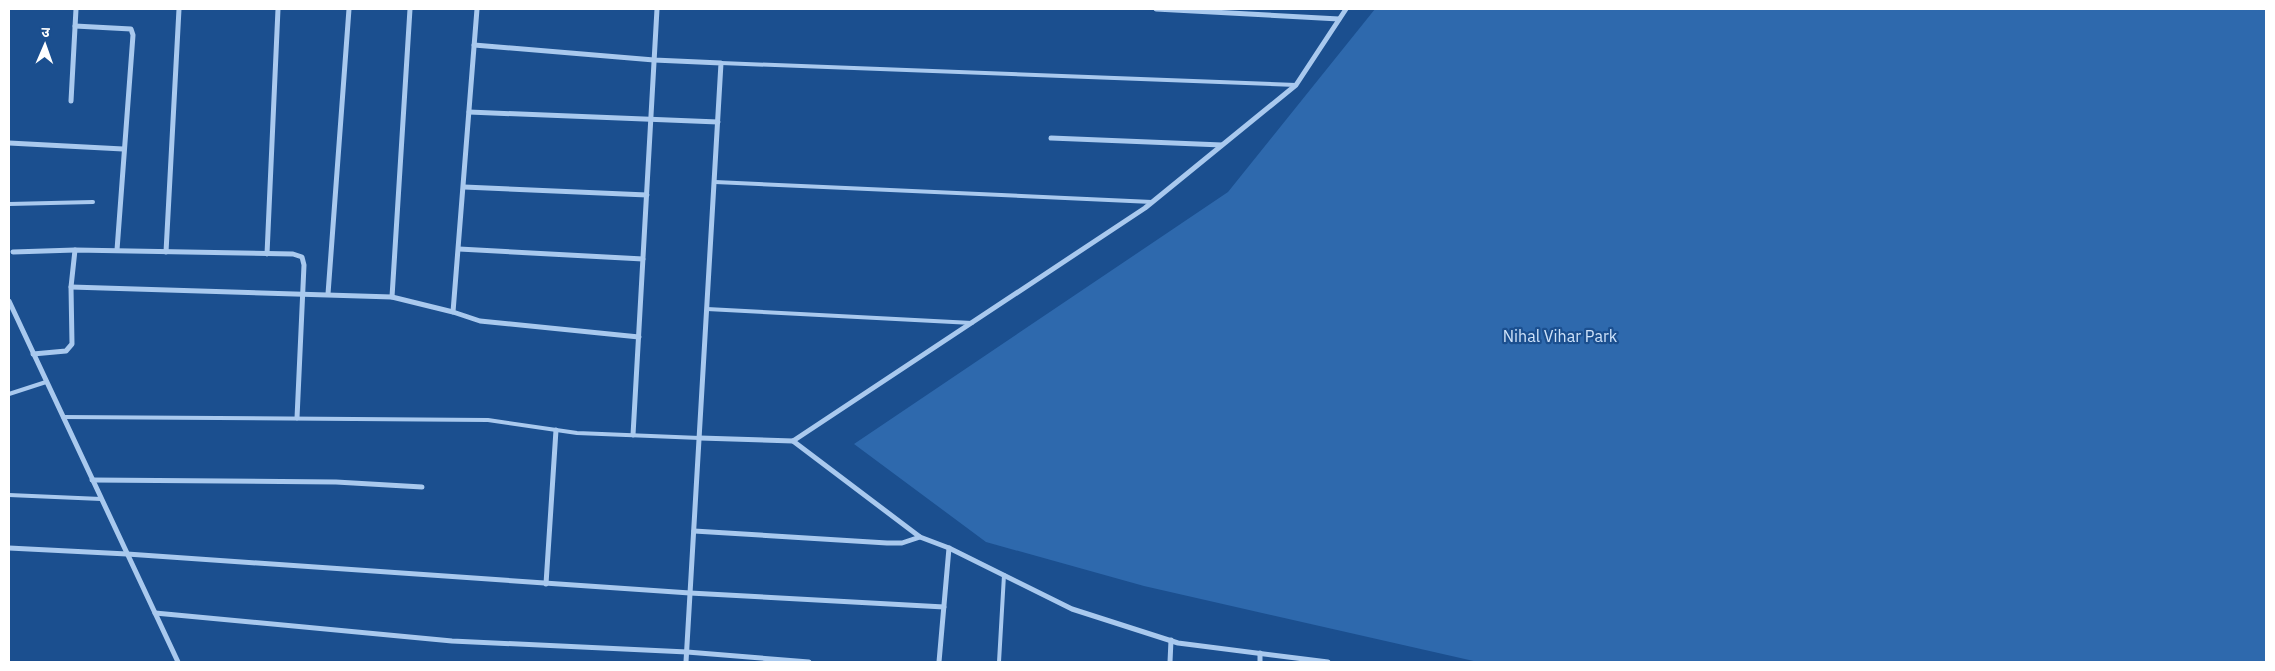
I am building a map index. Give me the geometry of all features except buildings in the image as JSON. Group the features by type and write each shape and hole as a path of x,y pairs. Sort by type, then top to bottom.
{"street":[{"path":"71,102 76,9"},
{"path":"166,252 179,9"},
{"path":"267,254 278,9"},
{"path":"328,294 349,9"},
{"path":"392,297 410,9"},
{"path":"453,312 477,9"},
{"path":"634,435 657,9"},
{"path":"1156,9 1339,19"},
{"path":"793,441 1152,202 1296,85 1346,9"},
{"path":"75,26 131,29 133,35 123,149 117,250"},
{"path":"474,45 654,60 722,63 686,662"},
{"path":"469,112 718,122"},
{"path":"1051,138 1222,145"},
{"path":"9,142 123,149"},
{"path":"464,187 647,195"},
{"path":"459,249 643,259"},
{"path":"33,354 66,351 72,344 71,287 75,250"},
{"path":"13,252 117,250 267,254 302,257 304,265 297,418"},
{"path":"71,287 392,297 453,312 480,321 639,337"},
{"path":"9,301 178,662"},
{"path":"546,584 556,430"},
{"path":"700,438 793,441 920,537 949,548 1072,609 1171,640 1326,662"},
{"path":"92,480 336,482 422,487"},
{"path":"694,531 887,543 902,543 920,537"},
{"path":"9,548 127,554 546,584 944,607"},
{"path":"939,662 949,548"},
{"path":"154,613 452,641 687,652 809,662"},
{"path":"1170,662 1171,640"},
{"path":"1260,653 1260,662"}],"lane":[{"path":"722,63 1296,85"},
{"path":"715,182 1152,202"},
{"path":"9,204 93,202"},
{"path":"708,309 972,323"},
{"path":"9,394 46,382"},
{"path":"62,417 488,420 578,433 700,438"},
{"path":"9,495 101,499"},
{"path":"999,662 1004,575"}],"green space":[{"name":"Nihal Vihar Park","path":"1375,9 2266,9 2266,662 1478,662 1144,586 986,542 854,444 1228,192"}]}
